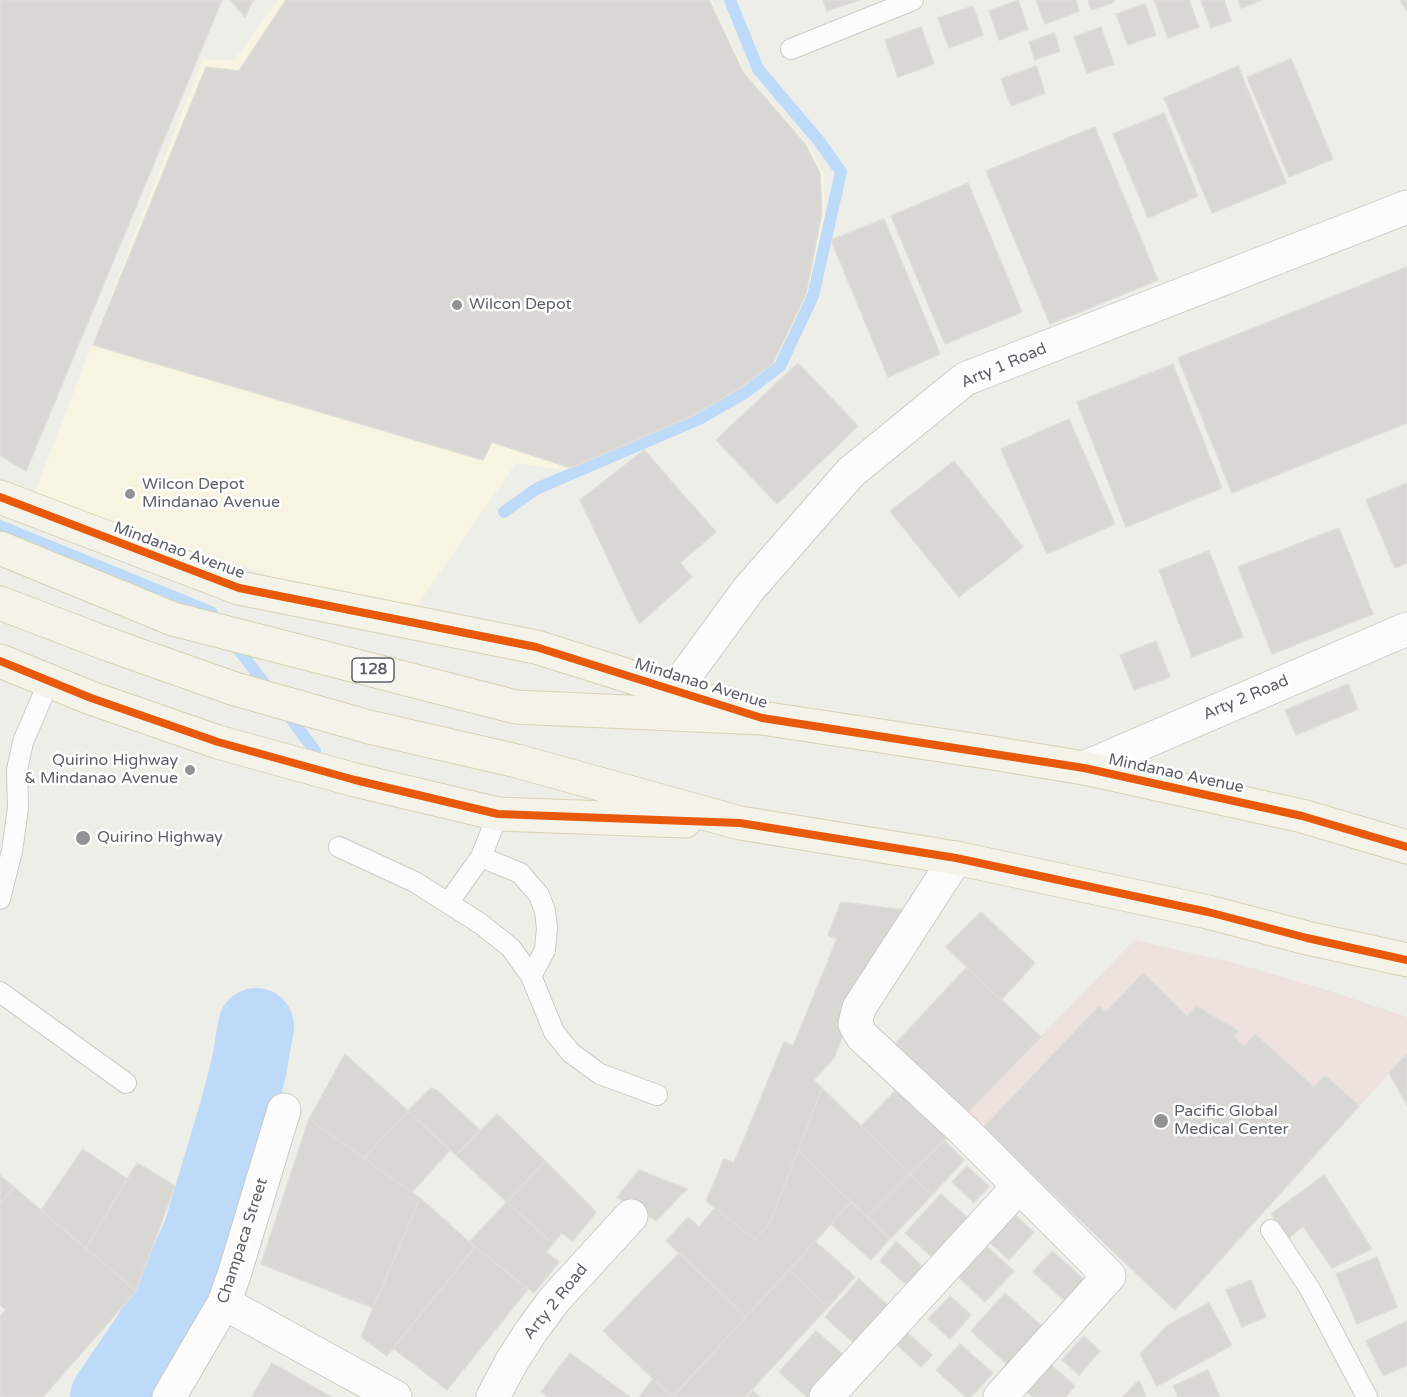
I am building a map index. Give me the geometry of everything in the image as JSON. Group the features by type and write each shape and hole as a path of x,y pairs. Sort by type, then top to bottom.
{"main road":[{"name":"Mindanao Avenue","path":"5,498 239,588 536,647 762,718"},
{"name":"Mindanao Avenue","path":"0,548 173,619 516,707 762,718 1084,768 1302,816 1407,847"},
{"path":"0,603 235,689 369,727 517,761 740,824"},
{"path":"0,661 91,698 218,742 355,780 498,814 740,824 956,858 1208,912 1307,938 1407,960"}],"street":[{"name":"Arty 1 Road","path":"674,691 748,590 851,472 965,379 1407,207"},
{"name":"Arty 2 Road","path":"1084,768 1407,629"},
{"path":"956,858 859,1008 855,1024 862,1036 963,1130 1109,1276 1000,1397"},
{"name":"Champaca Street","path":"169,1397 224,1303 284,1110"},
{"path":"826,1397 1018,1186"},
{"name":"Arty 2 Road","path":"493,1397 512,1360 537,1322 631,1216"},
{"path":"224,1303 395,1397"}],"lane":[{"path":"791,49 913,0"},
{"path":"0,899 12,851 9,793 23,742 49,681"},
{"path":"448,903 481,857 498,814"},
{"path":"339,847 415,882 481,924 511,948 531,976 554,1032 571,1053 600,1074 657,1095"},
{"path":"481,857 520,873 539,895 545,910 547,928 544,950 531,976"},
{"path":"0,992 126,1083"},
{"path":"1271,1230 1310,1289 1367,1397"}],"shaded area":[{"name":"Wilcon Depot","path":"278,0 711,0 744,71 807,143 823,172 825,213 812,291 779,362 750,386 695,418 571,471 516,463 406,621 33,497 203,59 234,61"},
{"name":"Pacific Global Medical Center","path":"1134,940 1235,963 1324,989 1407,1017 1407,1054 1175,1310 967,1113"}],"building":[{"path":"0,0 222,0 26,471 0,455"},
{"path":"230,0 253,0 245,17"},
{"name":"Wilcon Depot","path":"286,0 709,0 743,72 806,145 820,173 822,213 806,294 773,363 739,389 692,416 571,468 492,442 483,460 93,345 206,67 239,71"},
{"path":"823,0 860,0 827,11"},
{"path":"1018,0 1028,29 999,40 989,11"},
{"path":"1036,0 1076,0 1079,11 1045,24"},
{"path":"1088,0 1113,0 1114,2 1091,10"},
{"path":"1154,0 1189,0 1199,27 1168,38"},
{"path":"1224,0 1231,21 1211,28 1201,1"},
{"path":"1238,0 1262,0 1241,8"},
{"path":"1400,0 1407,0 1407,11"},
{"path":"1145,4 1156,35 1128,45 1116,14"},
{"path":"973,6 983,35 949,48 938,18"},
{"path":"921,27 934,64 898,77 885,40"},
{"path":"1101,27 1114,64 1087,73 1074,37"},
{"path":"1054,33 1060,51 1035,60 1029,42"},
{"path":"1291,59 1333,159 1289,177 1247,77"},
{"path":"1036,66 1045,93 1011,106 1001,79"},
{"path":"1238,66 1286,183 1212,213 1164,98"},
{"path":"1164,113 1198,196 1148,218 1113,134"},
{"path":"1095,127 1158,280 1050,324 986,171"},
{"path":"968,183 1022,312 945,344 891,216"},
{"path":"884,219 940,354 888,377 831,240"},
{"path":"1407,267 1407,423 1232,493 1178,358"},
{"path":"798,363 858,426 777,504 716,440"},
{"path":"1173,364 1222,488 1126,527 1077,402"},
{"path":"1069,419 1115,524 1047,554 1001,449"},
{"path":"644,450 716,532 680,563 692,577 639,624 580,500"},
{"path":"954,461 1023,547 959,597 890,511"},
{"path":"1407,483 1407,563 1395,568 1366,500"},
{"path":"1339,528 1373,614 1272,654 1238,567"},
{"path":"1209,551 1243,637 1192,657 1159,570"},
{"path":"1156,641 1170,677 1134,690 1120,655"},
{"path":"1348,684 1358,709 1296,735 1285,710"},
{"path":"841,902 905,910 870,965 834,1058 814,1080 822,1088 770,1223 755,1239 706,1201 724,1159 734,1163 784,1042 793,1046 837,939 828,935"},
{"path":"981,912 1035,963 1001,1000 946,947"},
{"path":"967,967 1041,1037 967,1113 895,1044"},
{"name":"Pacific Global Medical Center","path":"1143,973 1187,1016 1196,1006 1239,1031 1233,1036 1244,1046 1255,1034 1314,1087 1325,1075 1359,1106 1175,1310 983,1128 1099,1006 1106,1012"},
{"path":"345,1054 408,1111 364,1158 309,1119"},
{"path":"1407,1054 1407,1105 1389,1073"},
{"path":"902,1084 952,1133 910,1174 861,1126"},
{"path":"431,1088 438,1091 481,1131 456,1155 408,1111"},
{"path":"822,1088 910,1174 867,1217 798,1150"},
{"path":"408,1111 450,1150 412,1192 364,1158"},
{"path":"497,1114 545,1161 507,1202 456,1155"},
{"path":"309,1119 420,1198 373,1308 261,1264"},
{"path":"944,1140 964,1160 932,1195 910,1174"},
{"path":"83,1149 127,1179 86,1248 41,1210"},
{"path":"798,1150 851,1202 746,1317 666,1241 688,1217 699,1227 715,1208 755,1239 770,1223"},
{"path":"545,1161 596,1212 573,1241 561,1233 553,1244 507,1202"},
{"path":"137,1163 175,1186 136,1291 86,1248"},
{"path":"967,1166 989,1186 974,1203 952,1182"},
{"path":"639,1170 687,1189 656,1221 617,1197"},
{"path":"910,1174 932,1195 890,1239 867,1217"},
{"path":"0,1175 14,1187 0,1204"},
{"path":"1324,1175 1372,1249 1332,1268 1303,1226 1289,1238 1271,1214"},
{"path":"14,1187 136,1291 43,1397 0,1397 0,1316 6,1310 0,1305 0,1204"},
{"path":"941,1194 968,1218 932,1257 905,1233"},
{"path":"420,1198 475,1247 387,1356 361,1337"},
{"path":"507,1202 553,1244 546,1252 559,1262 534,1293 469,1242"},
{"path":"851,1202 890,1239 871,1260 831,1224"},
{"path":"1012,1212 1034,1232 1009,1260 987,1240"},
{"path":"815,1241 855,1277 828,1307 789,1270"},
{"path":"896,1241 928,1272 912,1290 880,1261"},
{"path":"982,1242 1014,1271 985,1302 954,1273"},
{"path":"475,1247 528,1289 447,1390 393,1348"},
{"path":"1052,1251 1087,1282 1067,1303 1033,1272"},
{"path":"679,1253 746,1317 672,1397 603,1331"},
{"path":"1377,1257 1397,1307 1357,1324 1336,1274"},
{"path":"789,1270 828,1307 745,1397 673,1397"},
{"path":"859,1279 891,1308 857,1346 825,1317"},
{"path":"1251,1280 1266,1317 1242,1327 1226,1290"},
{"path":"1005,1293 1045,1329 1010,1367 971,1331"},
{"path":"950,1296 971,1315 950,1339 928,1319"},
{"path":"1209,1303 1232,1345 1157,1386 1140,1354 1168,1325"},
{"path":"1407,1321 1407,1365 1383,1376 1366,1341"},
{"path":"902,1328 932,1355 921,1367 891,1339"},
{"path":"816,1331 846,1357 807,1397 779,1372"},
{"path":"1084,1336 1100,1351 1079,1375 1062,1360"},
{"path":"960,1344 993,1373 971,1397 966,1397 936,1370"},
{"path":"570,1353 630,1397 548,1397 541,1392"},
{"path":"1048,1362 1075,1386 1066,1397 1033,1397 1024,1389"},
{"path":"272,1363 331,1397 252,1397"},
{"path":"1208,1370 1220,1397 1178,1397 1173,1386"},
{"path":"653,1379 672,1397 639,1397"},
{"path":"1139,1380 1146,1397 1123,1397"},
{"path":"753,1391 760,1397 748,1397"}],"waterway":[{"path":"504,512 536,489 699,419 746,392 780,366 813,296 841,172 819,141 758,69 730,0"},
{"path":"0,526 211,612 219,623"},
{"path":"233,642 270,691"},
{"path":"286,712 315,751"},
{"path":"108,1397 151,1334 180,1280 201,1233 238,1109 249,1067 256,1026"}],"cycle path":[{"path":"0,497 239,588 536,647 762,718 1084,768 1302,816 1407,847"},
{"path":"0,661 91,698 218,742 355,780 498,814 740,823 956,858 1208,912 1307,938 1407,960"}],"place":[{"name":"Wilcon Depot","path":"457,305"},
{"name":"Wilcon Depot Mindanao Avenue","path":"130,494"},
{"name":"Quirino Highway & Mindanao Avenue","path":"190,770"},
{"name":"Quirino Highway","path":"83,838"},
{"name":"Pacific Global Medical Center","path":"1161,1121"}]}
